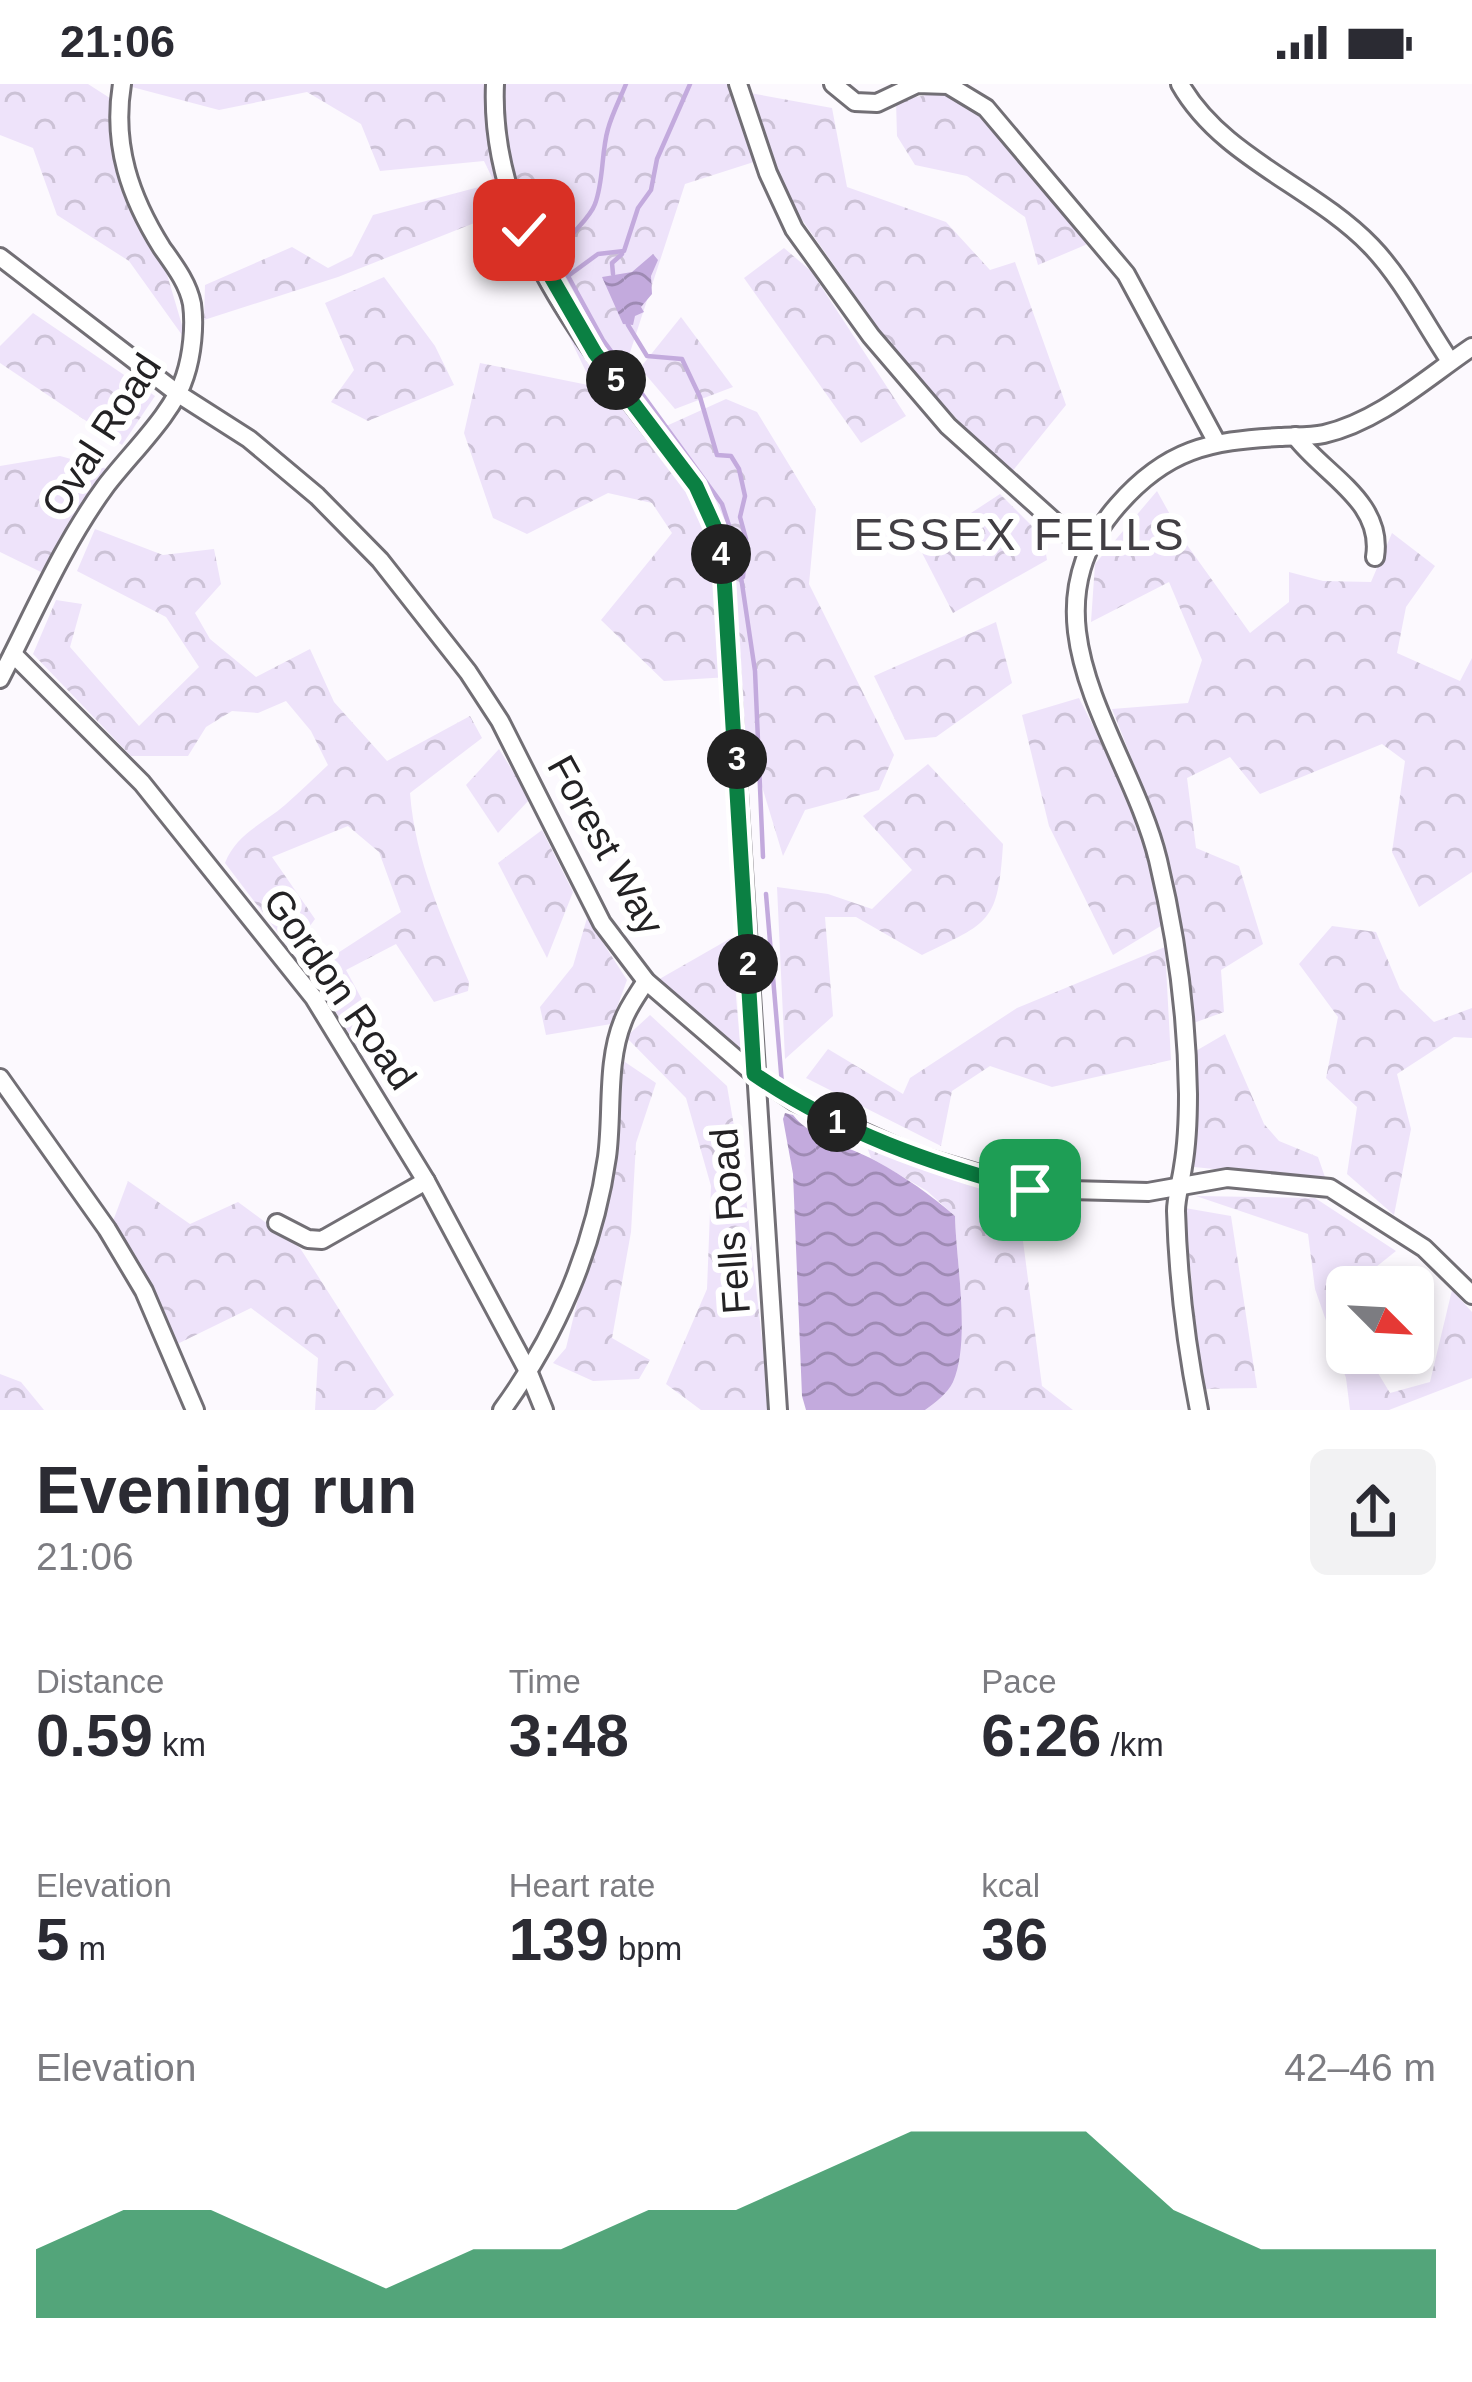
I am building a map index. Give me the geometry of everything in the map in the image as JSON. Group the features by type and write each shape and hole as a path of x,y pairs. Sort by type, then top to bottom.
{"street":[{"name":"Oval Road","path":"0,679 52,573 104,488 185,378 191,303 187,286 130,188 119,126 122,84"},
{"name":"Fells Road","path":"495,84 502,175 532,247 595,353 696,486 721,550 778,1410"},
{"path":"738,84 768,173 794,229 871,336 948,426 1088,551"},
{"path":"833,84 855,102 877,104 917,84 948,85 986,108 1126,274 1216,441"},
{"path":"1180,84 1193,107 1239,147 1372,247 1450,362"},
{"name":"Forest Way","path":"0,257 177,392 249,439 317,496 425,614 500,721 602,923 646,981 771,1086 912,1154 1030,1190 1148,1192 1227,1178 1330,1187 1424,1247 1472,1295"},
{"path":"1199,1410 1176,1205 1188,1097 1170,913 1142,810 1079,655 1074,614 1088,551 1119,503 1151,472 1216,441 1323,435 1364,419 1472,347"},
{"path":"1295,436 1312,459 1349,485 1377,542 1375,557"},
{"name":"Gordon Road","path":"13,654 142,783 265,932 371,1087 426,1181 530,1373 544,1410"},
{"path":"502,1410 530,1373 562,1306 596,1215 607,1156 615,1047 623,1019 646,981"},
{"path":"0,1078 107,1229 144,1291 195,1410"},
{"path":"277,1222 308,1239 322,1240 426,1181"}],"green space":[{"path":"0,84 88,84 116,102 187,342 129,261 57,215 33,148 0,135"},
{"path":"133,84 739,84 739,91 832,108 847,187 946,222 990,270 1015,262 1066,405 1011,473 907,369 760,160 685,184 619,386 653,432 726,399 757,412 816,509 809,584 894,755 879,790 805,810 783,856 729,677 664,681 601,620 672,533 652,503 608,493 527,534 493,518 464,433 480,363 593,386 484,161 380,171 361,124 307,92 219,110"},
{"path":"947,91 1006,137 1090,243 1038,265 1025,217 967,176 915,165 897,136 896,101"},
{"path":"479,187 492,216 338,277 204,320 205,285 292,247 328,268 352,256 373,215"},
{"path":"784,248 811,271 906,416 861,443 744,278"},
{"path":"384,277 435,346 454,385 368,421 331,402 354,370 325,303"},
{"path":"33,313 155,396 122,445 0,363 0,346"},
{"path":"681,317 733,387 675,409 640,368"},
{"path":"60,456 108,469 43,573 0,552 0,466"},
{"path":"1157,491 1187,545 1250,633 1289,602 1289,572 1323,581 1371,582 1392,533 1435,566 1406,607 1397,653 1460,681 1472,658 1472,872 1419,907 1392,852 1405,761 1382,744 1260,794 1230,757 1187,778 1196,848 1239,866 1263,944 1221,970 1224,1012 1188,1025 1165,843 1112,709 1188,703 1202,660 1169,582 1091,622 1095,564"},
{"path":"1000,494 1043,537 1047,560 953,613 919,547"},
{"path":"95,529 163,555 214,549 221,584 195,613 210,639 256,677 310,649 334,702 387,761 470,716 482,738 410,793 424,866 469,982 468,991 434,1002 396,944 346,970 384,1040 364,1057 310,971 401,912 379,852 348,826 272,857 315,919 292,951 225,863 243,837 328,765 311,731 286,701 258,713 232,711 206,727 188,756 131,756 33,654 56,600 82,604 70,647 139,726 199,667 166,617 77,571"},
{"path":"996,622 1012,683 936,737 905,740 874,676"},
{"path":"1079,698 1133,805 1164,924 1113,955 1049,826 1022,715"},
{"path":"499,749 530,799 498,833 466,785"},
{"path":"928,764 1003,844 993,905 976,926 922,955 856,917 825,917 833,1016 785,1059 777,887 828,894 872,909 912,870 863,816"},
{"path":"542,830 573,892 547,958 498,863"},
{"path":"587,918 627,980 611,1024 546,1035 540,1007 573,966"},
{"path":"1332,926 1376,932 1400,989 1434,1022 1472,1008 1472,1038 1454,1037 1397,1074 1411,1129 1394,1215 1347,1174 1357,1107 1326,1078 1338,1017 1299,964"},
{"path":"731,938 741,1054 656,981"},
{"path":"1165,947 1171,1060 1052,1087 990,1066 952,1091 941,1146 806,1078 828,1049 903,1094 910,1078 1017,1008"},
{"path":"650,1015 727,1086 745,1189 770,1410 701,1410 666,1384 707,1289 711,1186 686,1098 626,1037"},
{"path":"1225,1034 1264,1124 1279,1141 1318,1157 1326,1180 1194,1167 1194,1052"},
{"path":"622,1060 656,1083 636,1143 631,1232 612,1338 650,1360 639,1379 593,1381 553,1363 566,1348 616,1142"},
{"path":"866,1144 1018,1203 1042,1386 1073,1410 925,1410 948,1390 958,1365 962,1323 955,1216 927,1191 871,1158"},
{"path":"128,1181 190,1224 238,1202 300,1248 394,1395 375,1410 315,1410 318,1358 251,1308 167,1349 107,1237"},
{"path":"1196,1196 1315,1198 1396,1251 1377,1266 1326,1266 1326,1321 1315,1289 1308,1234"},
{"path":"1185,1208 1231,1216 1257,1388 1201,1389"},
{"path":"1452,1290 1472,1312 1472,1378 1389,1410 1350,1410 1345,1374 1379,1374 1390,1393 1430,1382"},
{"path":"0,1374 21,1382 44,1410 0,1410"}],"water":[{"path":"653,254 658,260 651,276 652,294 633,325 623,324 602,277 632,272"},
{"path":"785,1113 820,1136 897,1173 955,1216 962,1323 958,1365 948,1390 925,1410 806,1410 793,1174"}],"waterway":[{"path":"568,276 560,256 595,204 608,129 626,84"},
{"path":"690,84 624,251 598,254 568,276 603,340 722,504 737,550 755,671 763,857"},
{"path":"613,274 612,263 622,254"},
{"path":"628,325 647,356 682,359 700,397 717,455 731,456 739,469 745,496 740,517 746,539 743,577"},
{"path":"766,894 782,1084"}],"district":[{"name":"ESSEX FELLS","path":"1020,534"}],"route":[{"path":"524,230 595,353 696,486 721,550 735,709 754,1074 794,1101 912,1154 1030,1190"}]}
